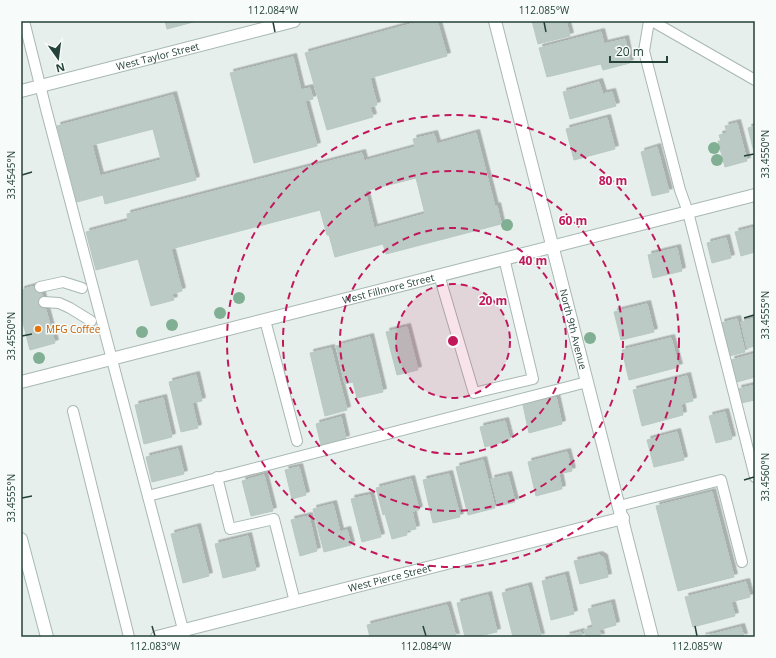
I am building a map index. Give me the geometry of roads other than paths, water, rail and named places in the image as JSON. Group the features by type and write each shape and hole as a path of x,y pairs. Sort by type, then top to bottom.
{"street":[{"name":"West Taylor Street","path":"21,91 294,21"},
{"name":"North 9th Avenue","path":"496,21 652,637"},
{"name":"West Fillmore Street","path":"21,382 755,195"},
{"name":"West Pierce Street","path":"157,637 184,634 295,602 623,518"},
{"path":"21,539 47,637"}],"lane":[{"path":"24,21 184,634"},
{"path":"649,21 644,51 680,190 688,212 755,476"},
{"path":"652,21 755,80"},
{"path":"439,275 474,393 533,379 504,258"},
{"path":"40,287 63,282 82,288"},
{"path":"44,302 59,303 91,321"},
{"path":"265,320 297,442"},
{"path":"148,496 587,382"},
{"path":"73,411 129,637"},
{"path":"217,477 230,529 274,519 295,602"},
{"path":"620,506 721,480 742,562"}],"place":[{"name":"MFG Coffee","path":"38,329"}]}
